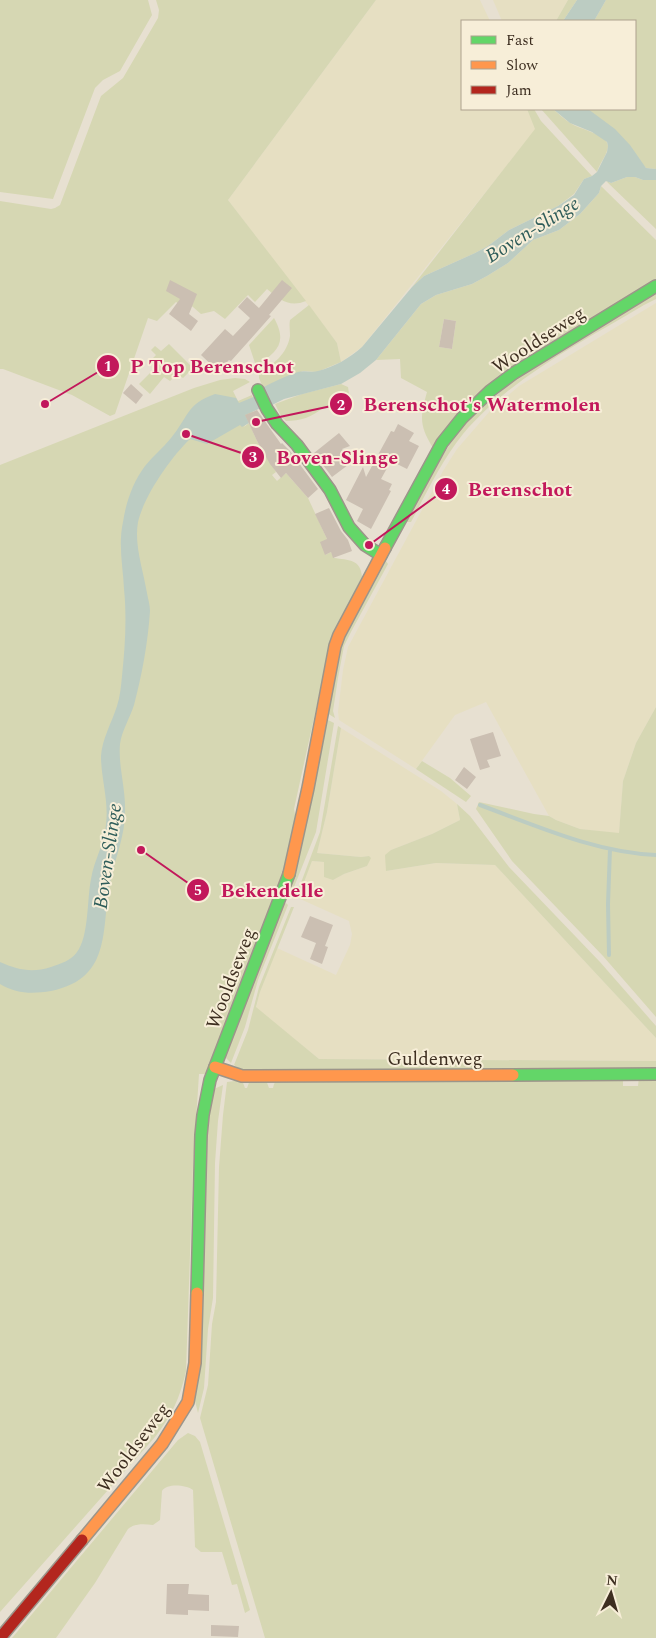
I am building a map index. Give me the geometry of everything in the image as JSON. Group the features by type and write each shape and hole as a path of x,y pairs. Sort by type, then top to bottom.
{"main road":[{"name":"Wooldseweg","path":"0,1638 162,1444 188,1402 195,1363 201,1135 206,1095 290,868 308,788 335,646 381,555 442,443 462,418 490,391 514,373 656,286"},
{"path":"258,390 277,424 297,445 330,490 349,527 365,545 381,555"},
{"name":"Guldenweg","path":"215,1067 242,1076 656,1074"}],"shaded area":[{"path":"376,0 480,0 490,20 461,20 461,110 527,110 536,129 362,347 341,362 337,343 228,200"},
{"path":"493,0 568,0 557,20 502,20"},
{"path":"656,303 656,707 636,743 623,781 619,834 580,829 549,816 486,702 455,715 416,769 339,720 338,712 348,647 443,471 457,449 490,411 519,386"},
{"path":"341,728 441,791 457,804 460,820 432,834 391,850 386,871 436,863 495,865 656,1038 656,1061 319,1059 256,1008 260,992 277,948 336,975 350,945 352,934 349,921 298,898 312,861 324,862 333,880 367,866 369,856 317,853 327,812"}],"green space":[{"path":"0,0 148,0 152,15 120,71 103,80 95,88 53,199 0,192"},
{"path":"156,0 376,0 228,200 306,301 289,303 267,289 255,302 248,295 225,319 214,311 201,314 186,301 182,306 176,302 157,321 148,318 115,414 110,416 72,395 0,369 0,201 51,209 60,205 101,96 123,78 158,18 159,10"},
{"path":"568,0 577,0 564,20 557,20"},
{"path":"606,0 656,0 656,169 646,168 589,110 636,110 636,20 595,20"},
{"path":"527,110 535,110 541,121 592,176 584,179 574,194 558,206 509,230 475,253 424,276 412,287 535,129"},
{"path":"542,110 554,110 569,122 599,136 607,142 607,152 597,172"},
{"path":"627,177 656,180 656,229 606,181 611,183"},
{"path":"601,186 656,240 656,280 489,385 464,405 433,448 425,433 422,421 427,392 401,378 400,359 376,360 421,304 436,295 472,284 508,263 533,240 559,230 580,214 599,193","holes":["444,319 456,321 452,349 439,347"]},
{"path":"656,293 656,299 548,362 502,395 455,444 435,476 411,522 406,522 443,455 458,432 475,413 517,378"},
{"path":"309,305 337,343 341,362 317,372 303,371 263,388 259,373 275,362 283,353 290,336 290,320"},
{"path":"274,318 280,334 278,346 270,356 256,366 249,345"},
{"path":"169,344 193,368 183,378 177,374 170,381 164,377 150,394 139,384 155,368 149,362 156,355 151,350 155,346 161,351"},
{"path":"245,379 250,382 233,391 238,401 252,395 256,406 244,427 249,423 257,441 276,472 272,475 277,481 286,473 308,498 327,539 325,555 331,552 334,558 353,562 359,567 362,577 332,636 294,809 296,819 285,867 207,1074 199,1074 193,1167 186,1371 181,1390 171,1414 155,1437 0,1612 0,465 194,388 220,380"},
{"path":"341,384 348,387 350,400 345,410 335,407 322,408 306,418 286,421 275,404 302,394"},
{"path":"386,561 388,564 344,646 333,711 335,718 327,713 342,643"},
{"path":"656,707 656,1017 603,956 512,861 476,809 479,802 549,816 580,829 619,833 623,781 636,743"},
{"path":"326,719 334,723 316,832 292,892 289,892"},
{"path":"338,726 341,728 327,812 317,853 369,856 371,858 367,866 333,880 324,877 324,862 312,861 298,898 296,896 320,832"},
{"path":"422,761 450,778 471,796 466,802 416,769"},
{"path":"457,804 470,816 509,867 600,962 656,1026 656,1038 495,865 436,863 386,871 385,855 391,850 432,834 460,820"},
{"path":"286,903 288,905 258,980 245,1027 231,1063 224,1056"},
{"path":"291,907 294,907 260,992 256,1007 319,1059 656,1061 656,1070 243,1071 234,1065 248,1030 259,987"},
{"path":"623,1077 623,1086 638,1086 639,1077 656,1078 656,1638 265,1638 200,1418 208,1385 212,1324 216,1302 219,1167 227,1082 242,1080 245,1088 247,1088 250,1080 266,1080 269,1088 273,1088 277,1080"},
{"path":"223,1085 215,1163 213,1298 208,1329 204,1388 198,1413 195,1401 206,1137 214,1089"},
{"path":"188,1433 195,1436 200,1442 250,1610 245,1613 237,1584 232,1585 222,1552 201,1552 195,1547 193,1490 181,1486 172,1486 164,1488 162,1491 160,1520 153,1525 143,1524 128,1529 95,1583 56,1638 12,1638 178,1440"}],"water":[{"path":"577,0 606,0 595,20 564,20"},
{"path":"554,110 589,110 615,129 630,145 646,168 656,169 656,180 627,177 611,183 606,181 601,186 599,193 580,214 559,230 533,240 508,263 487,276 472,284 436,295 421,304 376,360 360,373 341,384 284,399 270,406 262,388 298,372 313,372 336,365 362,347 412,287 424,276 488,246 509,230 558,206 574,195 584,179 597,172 608,146 607,142 592,132 570,123"},
{"path":"215,394 236,398 239,403 256,396 261,408 245,415 249,423 242,427 240,425 207,444 190,439 175,456 152,489 138,522 138,548 150,606 149,623 137,694 120,744 125,821 111,878 101,947 95,962 86,974 72,984 38,993 12,990 0,984 0,962 25,970 38,970 58,965 75,955 84,937 91,879 104,838 107,815 101,756 105,737 118,703 122,680 125,644 125,600 121,539 126,507 134,485 145,466 177,431 188,412 198,402"}],"building":[{"path":"170,280 197,294 189,314 198,321 191,331 169,314 180,299 166,291"},
{"path":"282,280 292,288 269,315 271,316 231,361 229,360 218,371 201,355 225,329 233,336 250,318 238,307 247,297 259,308"},
{"path":"444,319 456,321 452,349 439,347"},
{"path":"131,384 143,395 136,404 123,393"},
{"path":"257,410 281,444 290,451 318,489 308,498 286,473 281,478 270,464 245,415"},
{"path":"398,424 414,433 409,441 419,446 407,469 391,461 381,479 392,484 389,490 391,491 371,529 357,521 363,509 346,500 363,467 366,477 391,431 394,432"},
{"path":"339,433 350,446 342,449 352,462 332,477 314,453"},
{"path":"329,508 348,540 352,551 333,558 331,552 325,555 320,542 327,539 315,514"},
{"path":"493,732 501,756 487,760 490,767 480,770 470,739"},
{"path":"464,767 476,777 467,789 455,780"},
{"path":"310,916 333,925 325,946 328,947 322,964 310,959 316,943 301,937"},
{"path":"167,1584 189,1584 188,1594 209,1595 209,1611 188,1610 188,1615 166,1614"},
{"path":"211,1625 239,1626 238,1637 211,1636"}],"waterway":[{"path":"480,805 566,837 610,849 656,855"},
{"path":"609,955 610,849"}],"traffic: fast":[{"path":"385,548 442,443 462,418 490,391 514,373 656,286"},
{"path":"258,390 277,424 297,445 330,490 349,527 365,545 381,555"},
{"path":"197,1293 201,1135 210,1080 289,874"},
{"path":"513,1075 656,1074"}],"traffic: slow":[{"path":"289,874 308,788 335,646 385,548"},
{"path":"215,1067 242,1076 513,1075"},
{"path":"82,1540 162,1444 188,1402 195,1363 197,1293"}],"traffic: jam":[{"path":"0,1638 82,1540"}],"place":[{"name":"P Top Berenschot","path":"45,404"},
{"name":"Berenschot's Watermolen","path":"256,422"},
{"name":"Boven-Slinge","path":"186,434"},
{"name":"Berenschot","path":"369,545"},
{"name":"Bekendelle","path":"141,850"}]}
